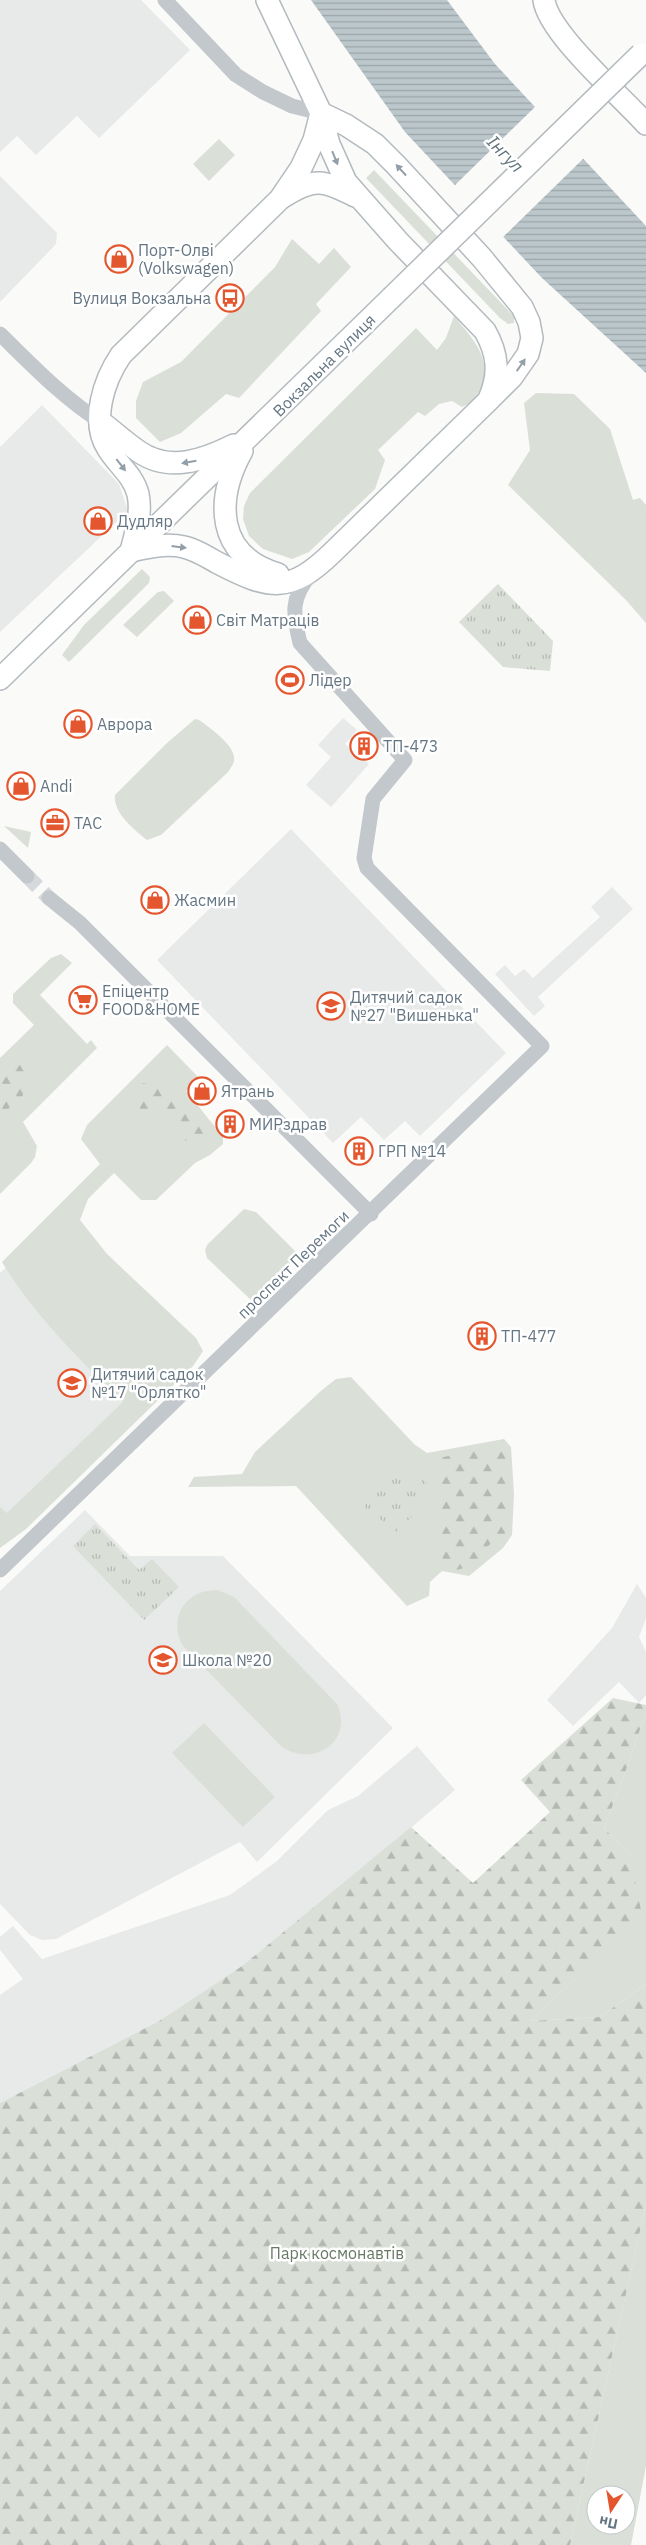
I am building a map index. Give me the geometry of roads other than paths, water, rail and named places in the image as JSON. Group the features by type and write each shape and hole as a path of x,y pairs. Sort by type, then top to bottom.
{"main road":[{"path":"267,0 321,113 337,164 346,182 485,331 492,343 498,365 494,389 488,401"},
{"path":"544,0 549,16 566,40 646,124"},
{"name":"Вокзальна вулиця","path":"0,679 250,438 643,51"},
{"path":"280,199 301,168 314,140 321,113"},
{"path":"321,113 346,125 375,144 513,293 529,322 532,338 528,354 512,377 313,572 282,585 239,573 201,553 183,546 159,546 131,551 139,522 138,495 133,482 108,449 101,422 102,394 111,370 121,355 280,199 296,188 317,183 332,184 359,198"},
{"path":"101,422 139,452 151,458 174,464 201,459 250,438"},
{"path":"250,438 232,470 227,490 225,522 231,537 251,562 265,570 289,575 313,572"}],"street":[{"path":"164,0 236,75 263,92 292,106 321,113"},
{"path":"0,334 64,394 101,422"},
{"path":"313,572 300,587 294,600 300,643 405,760 373,799 364,858 367,868 542,1046 371,1214"},
{"path":"0,849 28,876"},
{"name":"проспект Перемоги","path":"0,1570 86,1485 371,1214 80,923 49,898"}],"water":[{"name":"Інгул","path":"311,0 447,0 495,64 646,226 646,373 542,278 405,132"}],"tunnel":[{"path":"27,876 49,898"}],"place":[{"name":"Порт-Олві (Volkswagen)","path":"119,259"},
{"name":"Вулиця Вокзальна","path":"230,298"},
{"name":"Дудляр","path":"98,521"},
{"name":"Світ Матраців","path":"197,620"},
{"name":"Лідер","path":"290,680"},
{"name":"Аврора","path":"78,724"},
{"name":"ТП-473","path":"364,746"},
{"name":"Andi","path":"21,786"},
{"name":"ТАС","path":"55,823"},
{"name":"Жасмин","path":"155,900"},
{"name":"Епіцентр FOOD&HOME","path":"83,1000"},
{"name":"Дитячий садок №27 \"Вишенька\"","path":"331,1006"},
{"name":"Ятрань","path":"202,1091"},
{"name":"МИРздрав","path":"230,1124"},
{"name":"ГРП №14","path":"359,1151"},
{"name":"ТП-477","path":"482,1336"},
{"name":"Дитячий садок №17 \"Орлятко\"","path":"72,1383"},
{"name":"Школа №20","path":"163,1660"}],"park label":[{"name":"Парк космонавтів","path":"337,2253"}]}
